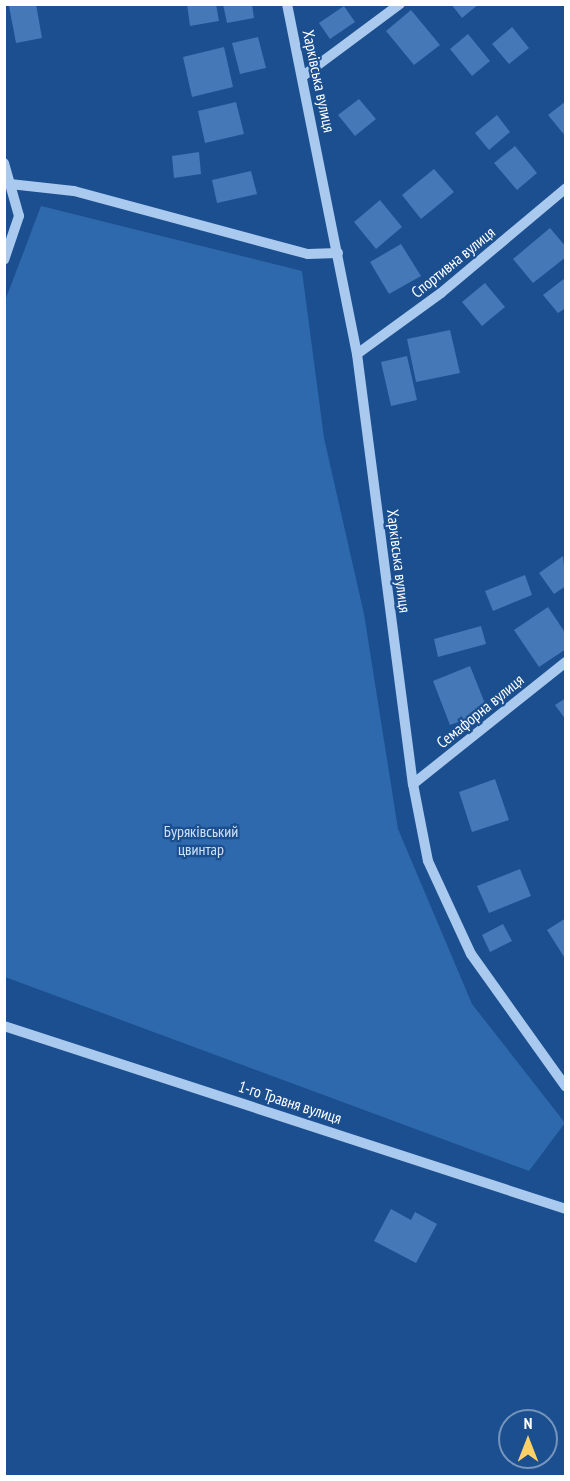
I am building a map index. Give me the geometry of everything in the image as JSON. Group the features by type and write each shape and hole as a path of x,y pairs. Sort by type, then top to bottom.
{"street":[{"name":"Харківська вулиця","path":"287,4 357,354 413,784 428,861 471,954 566,1087"},
{"path":"303,76 400,4"},
{"path":"4,163 20,216 4,260"},
{"path":"10,184 74,191 308,254 338,253"},
{"name":"Спортивна вулиця","path":"357,354 441,293 566,188"},
{"name":"Семафорна вулиця","path":"413,784 566,662"},
{"name":"1-го Травня вулиця","path":"4,1026 566,1209"}],"green space":[{"name":"Буряківський цвинтар","path":"41,206 302,271 324,438 364,614 398,829 472,1004 565,1123 529,1171 5,977 5,301"}],"building":[{"path":"36,4 42,38 16,43 9,6"},
{"path":"187,4 216,4 219,21 190,26"},
{"path":"223,4 252,4 254,18 227,23"},
{"path":"451,4 479,4 462,18"},
{"path":"344,6 355,22 330,39 319,23"},
{"path":"411,10 440,45 414,65 386,31"},
{"path":"512,27 529,48 509,64 492,44"},
{"path":"468,34 490,61 472,76 450,49"},
{"path":"258,37 266,68 240,74 232,43"},
{"path":"224,47 233,87 192,97 183,57"},
{"path":"359,99 376,119 355,136 338,115"},
{"path":"566,101 566,137 548,115"},
{"path":"236,102 244,134 205,143 198,111"},
{"path":"497,115 510,132 489,150 475,133"},
{"path":"515,146 537,173 517,190 494,163"},
{"path":"199,152 201,174 174,178 172,156"},
{"path":"434,169 454,192 421,219 402,195"},
{"path":"251,171 257,194 217,203 212,180"},
{"path":"380,200 402,227 376,249 354,222"},
{"path":"550,228 566,247 566,257 533,283 513,259"},
{"path":"401,244 421,276 389,294 370,262"},
{"path":"565,278 566,308 558,313 543,295"},
{"path":"485,283 505,307 482,326 462,302"},
{"path":"450,330 460,373 416,382 407,339"},
{"path":"407,356 417,400 391,406 381,362"},
{"path":"563,556 566,586 554,594 539,573"},
{"path":"525,575 532,595 493,611 485,591"},
{"path":"548,607 566,634 566,649 539,667 514,630"},
{"path":"481,626 486,644 438,657 434,639"},
{"path":"470,666 488,711 450,725 433,681"},
{"path":"566,698 566,720 555,705"},
{"path":"495,779 509,820 472,832 459,792"},
{"path":"520,869 531,896 489,913 477,886"},
{"path":"566,918 566,960 547,930"},
{"path":"503,924 512,941 490,952 482,935"},
{"path":"391,1209 411,1220 415,1212 437,1224 416,1263 374,1241"}]}
